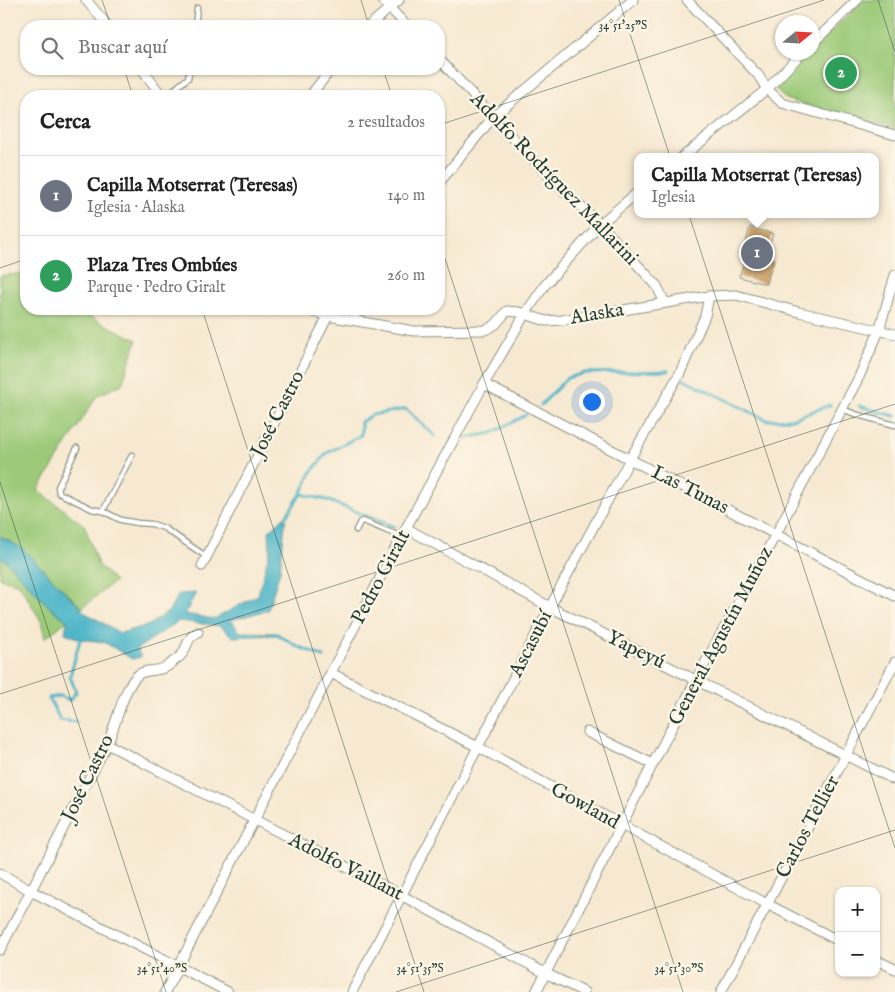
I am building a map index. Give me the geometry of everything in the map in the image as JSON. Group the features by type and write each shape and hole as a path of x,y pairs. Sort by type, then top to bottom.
{"street":[{"path":"86,0 103,20"},
{"path":"382,0 401,20"},
{"path":"377,20 399,0"},
{"path":"445,176 494,116 632,0"},
{"path":"687,0 782,102 895,135"},
{"path":"820,36 857,0"},
{"path":"687,153 767,88 796,60"},
{"name":"Adolfo Rodríguez Mallarini","path":"445,65 557,185 600,224 657,286 665,303"},
{"path":"146,75 158,90"},
{"path":"315,90 326,75"},
{"name":"Pedro Giralt","path":"165,992 404,533 484,384 525,314 545,285 600,224 634,195"},
{"name":"General Agustín Muñoz","path":"536,992 696,680 776,534 865,364 879,331 895,275"},
{"name":"Alaska","path":"325,315 414,331 477,330 490,328 507,311 513,310 546,321 562,320 709,296 736,295 799,312 895,334"},
{"name":"Ascasubí","path":"352,992 550,607 630,459 680,373 705,316 709,296"},
{"path":"353,319 355,315"},
{"name":"José Castro","path":"202,566 328,316"},
{"name":"Las Tunas","path":"484,384 895,596"},
{"name":"Yapeyú","path":"404,533 895,780"},
{"name":"José Castro","path":"0,950 107,744 117,714 134,679 139,674 164,669 173,663 183,653 187,641 198,632"},
{"name":"Carlos Tellier","path":"720,992 895,662"},
{"name":"Gowland","path":"331,673 478,747 767,904 835,938"},
{"path":"587,732 653,764"},
{"name":"Adolfo Vaillant","path":"107,744 401,895 584,992"},
{"path":"0,873 31,891 228,992"},
{"path":"880,962 895,969"}],"lane":[{"path":"196,20 197,8"},
{"path":"173,90 188,78 189,75"},
{"path":"842,408 858,415 895,425"},
{"path":"77,448 58,487 59,493 121,520 138,524 152,524 164,528 207,557"},
{"path":"103,511 132,455"},
{"path":"356,530 360,522 364,521 404,533"}],"green space":[{"path":"863,0 895,0 895,129 788,100 780,94 776,84 801,60 820,60 820,42"},
{"path":"20,274 20,315 86,315 137,340 122,384 97,396 38,490 85,526 98,565 115,581 82,608 23,549 0,536 0,276"},
{"path":"0,557 48,606 67,621 45,638 41,621 19,584 0,578"}],"water":[{"path":"286,515 280,571 268,610 231,620 240,632 277,633 276,635 233,637 220,626 179,621 137,649 141,657 132,659 104,642 80,639 65,633 67,621 48,606 0,557 0,536 23,549 86,613 120,633 149,625 169,611 179,594 196,593 185,614 214,619 258,595 270,550 269,531"}],"building":[{"path":"750,227 773,234 765,258 774,261 765,284 739,277 749,247 745,245"}],"waterway":[{"path":"541,405 567,378 585,373 668,371"},
{"path":"684,379 767,420 792,419 830,405"},
{"path":"859,406 895,416"},
{"path":"285,518 301,494 312,471 327,453 361,435 361,422 372,415 406,409 435,436"},
{"path":"466,438 492,433 526,415"},
{"path":"301,494 327,500 394,527"},
{"path":"272,634 277,634 297,646 324,657"},
{"path":"76,722 60,720 49,698 60,696 70,700 76,692 70,676 81,636"}],"place":[{"name":"Plaza Tres Ombúes","path":"841,73"},
{"name":"Capilla Motserrat (Teresas)","path":"757,253"}]}
